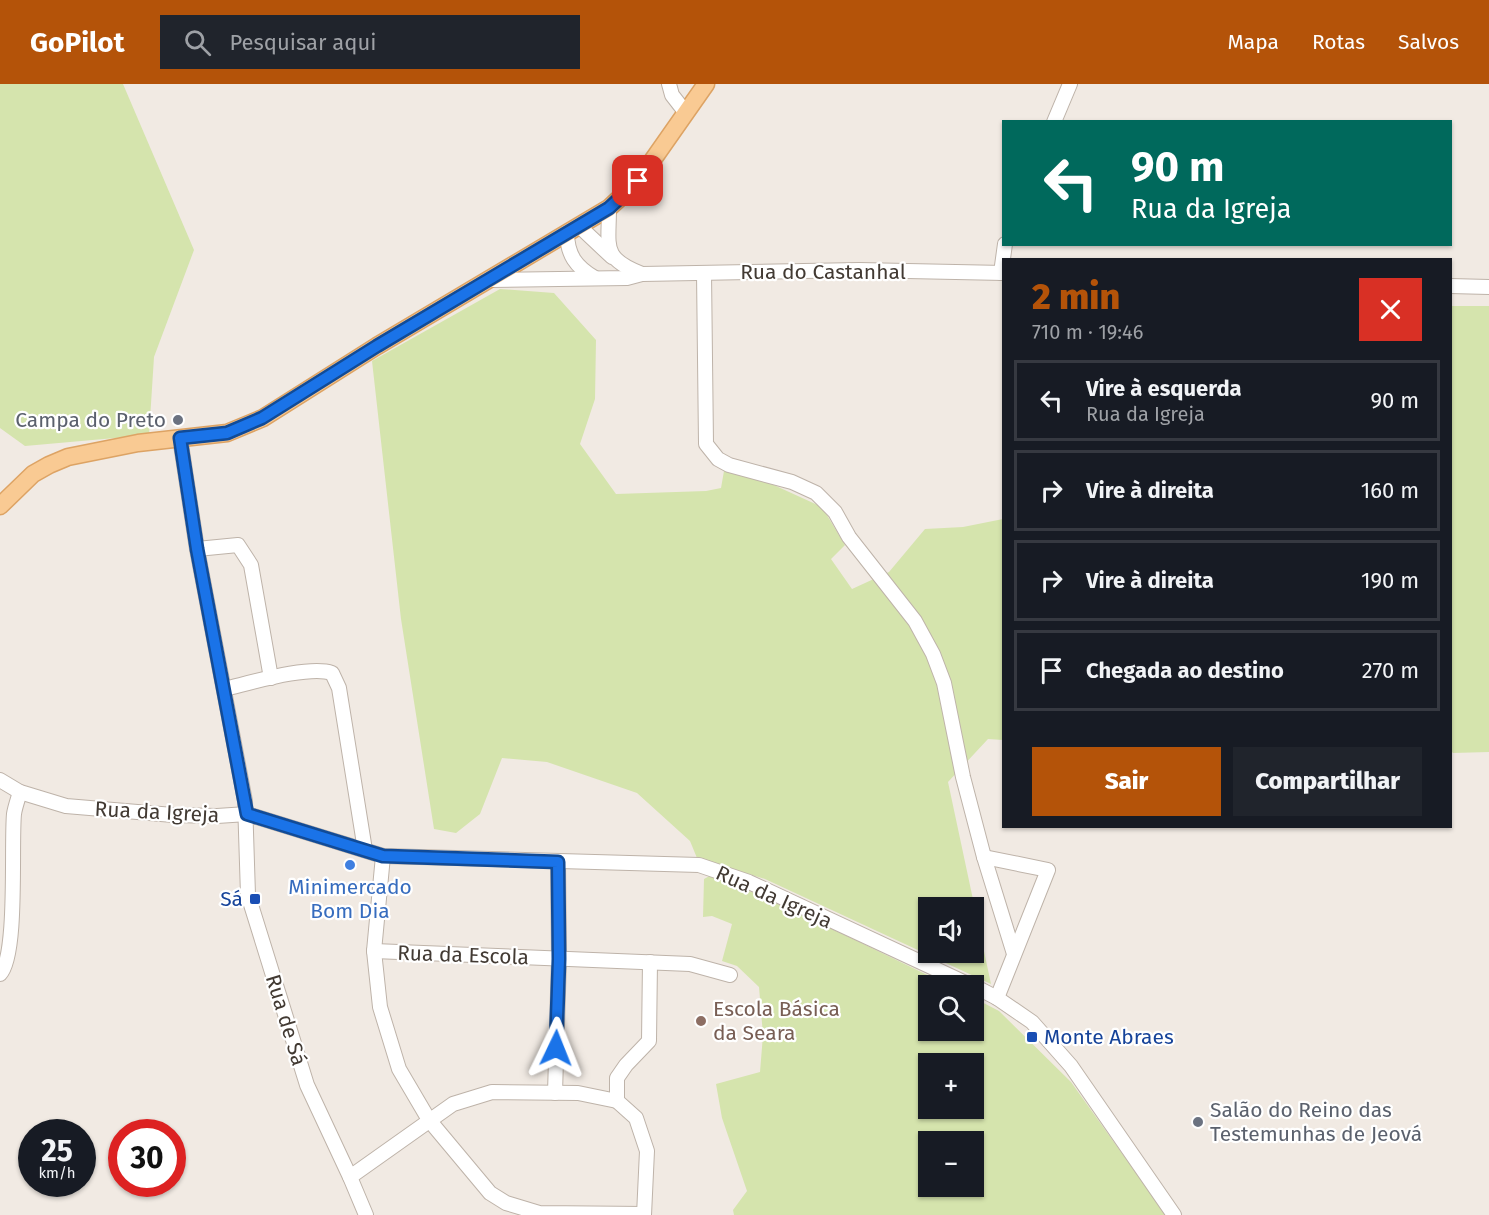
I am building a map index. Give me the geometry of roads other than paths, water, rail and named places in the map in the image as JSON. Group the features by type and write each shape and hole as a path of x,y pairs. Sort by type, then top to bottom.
{"main road":[{"path":"0,506 33,474 58,461 128,445 227,433 262,418 377,346 609,208 638,181 706,84"}],"street":[{"path":"669,84 672,95 686,113"},
{"path":"1055,120 1070,84"},
{"path":"609,208 608,242 614,258"},
{"path":"573,229 567,243 571,257 580,269 596,279"},
{"name":"Rua do Castanhal","path":"573,229 623,267 642,274"},
{"name":"Rua do Castanhal","path":"490,280 627,278 642,274 859,270 1002,273"},
{"path":"704,273 706,444 718,459 729,465 792,482 816,493 835,512 849,537 915,621 933,654 944,684 955,743 984,857 1014,954"},
{"path":"1452,286 1489,287"},
{"name":"Rua de Sá","path":"180,438 197,549 247,814 245,833 248,895 307,1086 366,1215"},
{"path":"197,549 238,544 251,565 271,678"},
{"path":"224,688 322,670 332,673 339,688 365,850"},
{"name":"Rua da Igreja","path":"0,780 20,792 66,807 173,815 247,814 383,856 699,865 749,882 949,975"},
{"path":"0,974 5,969 8,956 12,911 14,812 20,792"},
{"path":"350,1177 429,1120 453,1104 492,1092 578,1093 617,1101 636,1118 647,1151 644,1215 539,1213 506,1203 490,1193 429,1120 399,1069 380,1007 374,951 383,856"},
{"path":"984,857 1048,870 997,998"},
{"path":"555,1093 559,959 558,862"},
{"name":"Rua da Escola","path":"374,951 690,964 730,975"},
{"path":"617,1101 617,1078 649,1041 650,962"},
{"name":"Rua da Igreja","path":"984,992 1032,1022 1071,1066 1174,1215"}],"place":[{"name":"Campa do Preto","path":"178,420"},
{"name":"Minimercado Bom Dia","path":"350,865"},
{"name":"Sá","path":"255,899"},
{"name":"Escola Básica da Seara","path":"701,1021"},
{"name":"Monte Abraes","path":"1032,1037"},
{"name":"Salão do Reino das Testemunhas de Jeová","path":"1198,1122"}]}
